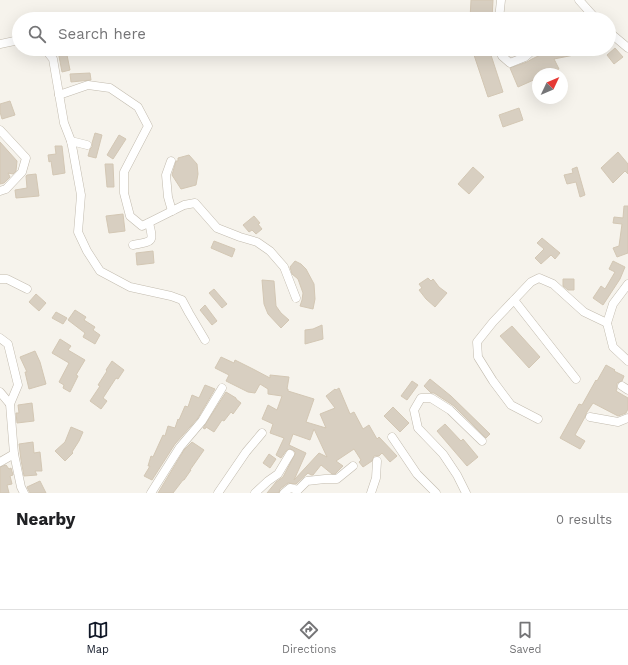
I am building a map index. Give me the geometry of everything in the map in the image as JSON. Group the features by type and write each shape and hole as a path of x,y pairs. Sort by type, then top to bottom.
{"street":[{"path":"500,12 501,0"},
{"path":"579,0 590,12"},
{"path":"616,38 628,48"},
{"path":"0,44 12,41"},
{"path":"51,56 53,59 64,124 71,141 81,195 78,232 87,251 100,271 130,287 171,296 182,300 205,340"},
{"path":"502,56 510,63 526,56"},
{"path":"59,95 88,85 110,88 138,107 148,126 124,172 124,193 130,216 142,226 184,205 195,203 217,228 257,242 270,251 284,267 296,298"},
{"path":"0,130 26,158 22,172 6,189 0,191"},
{"path":"71,141 87,145"},
{"path":"171,161 166,175 168,197 172,211"},
{"path":"133,245 151,240 152,237 149,223"},
{"path":"538,419 511,405 493,381 478,357 477,342 492,322 531,282 539,278 553,284 584,312 607,323"},
{"path":"0,279 7,279 27,289"},
{"path":"628,284 612,304 607,323 613,347 628,361"},
{"path":"514,300 576,379"},
{"path":"0,338 8,344 18,385 10,404 14,454 20,487 24,493"},
{"path":"152,493 180,447 202,421 222,388"},
{"path":"0,392 10,404"},
{"path":"466,493 457,475 443,454 418,428 414,410 421,398 431,398 450,410 482,441"},
{"path":"590,417 618,422 628,418"},
{"path":"219,493 246,452 262,433"},
{"path":"392,437 417,474 436,493"},
{"path":"0,462 14,454"},
{"path":"255,493 278,474 290,454"},
{"path":"371,493 376,478 377,461"},
{"path":"284,493 290,488 298,490 307,481 336,479 353,466"},
{"path":"219,493 224,493"}],"building":[{"path":"471,0 493,0 492,12 470,12"},
{"path":"616,49 623,57 614,64 608,56 616,56"},
{"path":"59,56 67,56 70,70 62,72"},
{"path":"474,56 491,56 503,92 488,97"},
{"path":"538,56 569,56 554,59 558,68 532,68 532,81 518,87 510,68"},
{"path":"90,73 91,80 71,82 70,74"},
{"path":"10,101 15,115 2,119 0,104"},
{"path":"519,108 523,120 503,127 499,115"},
{"path":"95,133 102,135 96,158 88,156 92,147"},
{"path":"119,135 126,139 113,159 107,155"},
{"path":"0,142 17,161 16,171 13,174 8,173 10,177 4,183 0,184"},
{"path":"55,146 62,146 65,173 53,175 51,161 49,162 48,155 56,154"},
{"path":"618,152 628,164 628,174 625,171 613,183 601,168"},
{"path":"189,155 197,164 198,174 196,185 181,189 172,175 178,158"},
{"path":"105,164 113,164 114,187 107,187"},
{"path":"473,167 484,177 469,194 458,184"},
{"path":"577,167 585,195 580,197 576,182 567,184 564,175 573,173 572,169"},
{"path":"36,174 39,196 16,198 15,190 27,188 26,176"},
{"path":"624,206 628,206 628,253 617,257 613,248 619,246 622,224 613,223 614,217 623,218"},
{"path":"123,214 125,231 109,233 106,216"},
{"path":"254,216 260,223 258,224 262,229 256,234 252,230 249,232 243,225"},
{"path":"542,238 560,253 555,259 551,255 541,264 535,258 544,249 537,243"},
{"path":"214,241 235,249 232,257 211,248"},
{"path":"153,251 154,263 137,265 136,253"},
{"path":"295,261 306,269 314,284 315,299 313,309 300,306 303,293 298,279 292,274 290,267"},
{"path":"613,261 625,267 620,279 603,305 593,298 601,286 605,289 615,272 609,269"},
{"path":"428,278 431,281 433,279 439,287 447,293 435,307 419,290 422,288 419,284"},
{"path":"563,279 574,279 574,290 568,290 563,286"},
{"path":"262,280 274,281 276,306 289,320 281,328 268,314 264,304"},
{"path":"214,289 227,304 222,308 209,293"},
{"path":"36,294 46,303 39,311 29,302"},
{"path":"205,305 217,321 212,325 200,310"},
{"path":"75,310 86,317 84,320 95,327 93,330 100,335 95,344 83,337 85,333 68,320"},
{"path":"56,312 67,318 63,324 52,318"},
{"path":"322,325 323,339 305,344 305,330 313,329"},
{"path":"512,326 540,357 529,368 500,336"},
{"path":"60,339 71,346 68,350 85,360 76,375 78,376 70,392 63,388 64,385 59,382 69,363 52,353"},
{"path":"35,351 40,362 46,384 29,389 25,372 27,372 20,357"},
{"path":"221,357 234,363 235,360 270,378 270,375 289,377 288,391 314,399 306,422 326,428 320,414 335,408 326,396 335,389 336,390 339,388 350,414 354,412 363,429 369,425 377,439 379,437 397,456 390,462 382,453 379,456 374,456 372,461 363,467 359,462 361,460 354,449 336,461 343,466 335,474 332,474 321,465 313,475 308,473 296,484 288,483 280,489 279,493 267,493 276,482 283,477 295,454 293,450 290,449 286,451 281,458 276,455 284,438 270,433 273,424 262,419 268,405 277,410 282,396 268,394 268,389 260,384 255,393 248,392 226,381 229,375 215,368","holes":["314,429 327,457 319,453 294,480 306,453 289,445 293,434 310,440"]},
{"path":"112,361 124,370 118,379 116,378 103,398 107,401 101,409 90,401 100,386 98,385"},
{"path":"606,365 624,376 622,381 617,383 616,391 628,398 628,409 626,413 618,416 593,403 575,435 585,441 580,449 560,438 579,404 582,405"},
{"path":"430,379 451,396 490,434 486,438 454,406 434,393 431,393 424,386"},
{"path":"412,381 418,385 407,400 401,396"},
{"path":"205,385 215,389 198,418 175,444 152,480 144,476 150,466 148,466 151,456 153,457 163,435 165,436 168,426 175,428 185,406 188,407 192,395 199,398"},
{"path":"226,392 241,403 233,414 231,412 224,421 222,420 214,432 206,427 205,429 203,428"},
{"path":"32,403 34,421 17,423 16,413 19,413 18,405"},
{"path":"393,407 409,423 400,432 384,416"},
{"path":"445,424 461,441 463,439 478,457 467,466 437,431"},
{"path":"71,427 83,432 72,452 73,453 65,461 55,451 65,442"},
{"path":"33,442 34,453 40,452 42,471 35,471 37,475 24,476 19,444"},
{"path":"192,442 204,450 191,470 173,493 158,493 184,450"},
{"path":"269,454 276,459 270,468 263,463"},
{"path":"6,465 9,469 11,468 13,475 10,476 12,484 7,485 9,493 0,493 0,467"},
{"path":"40,481 46,493 30,493 27,487"}]}
